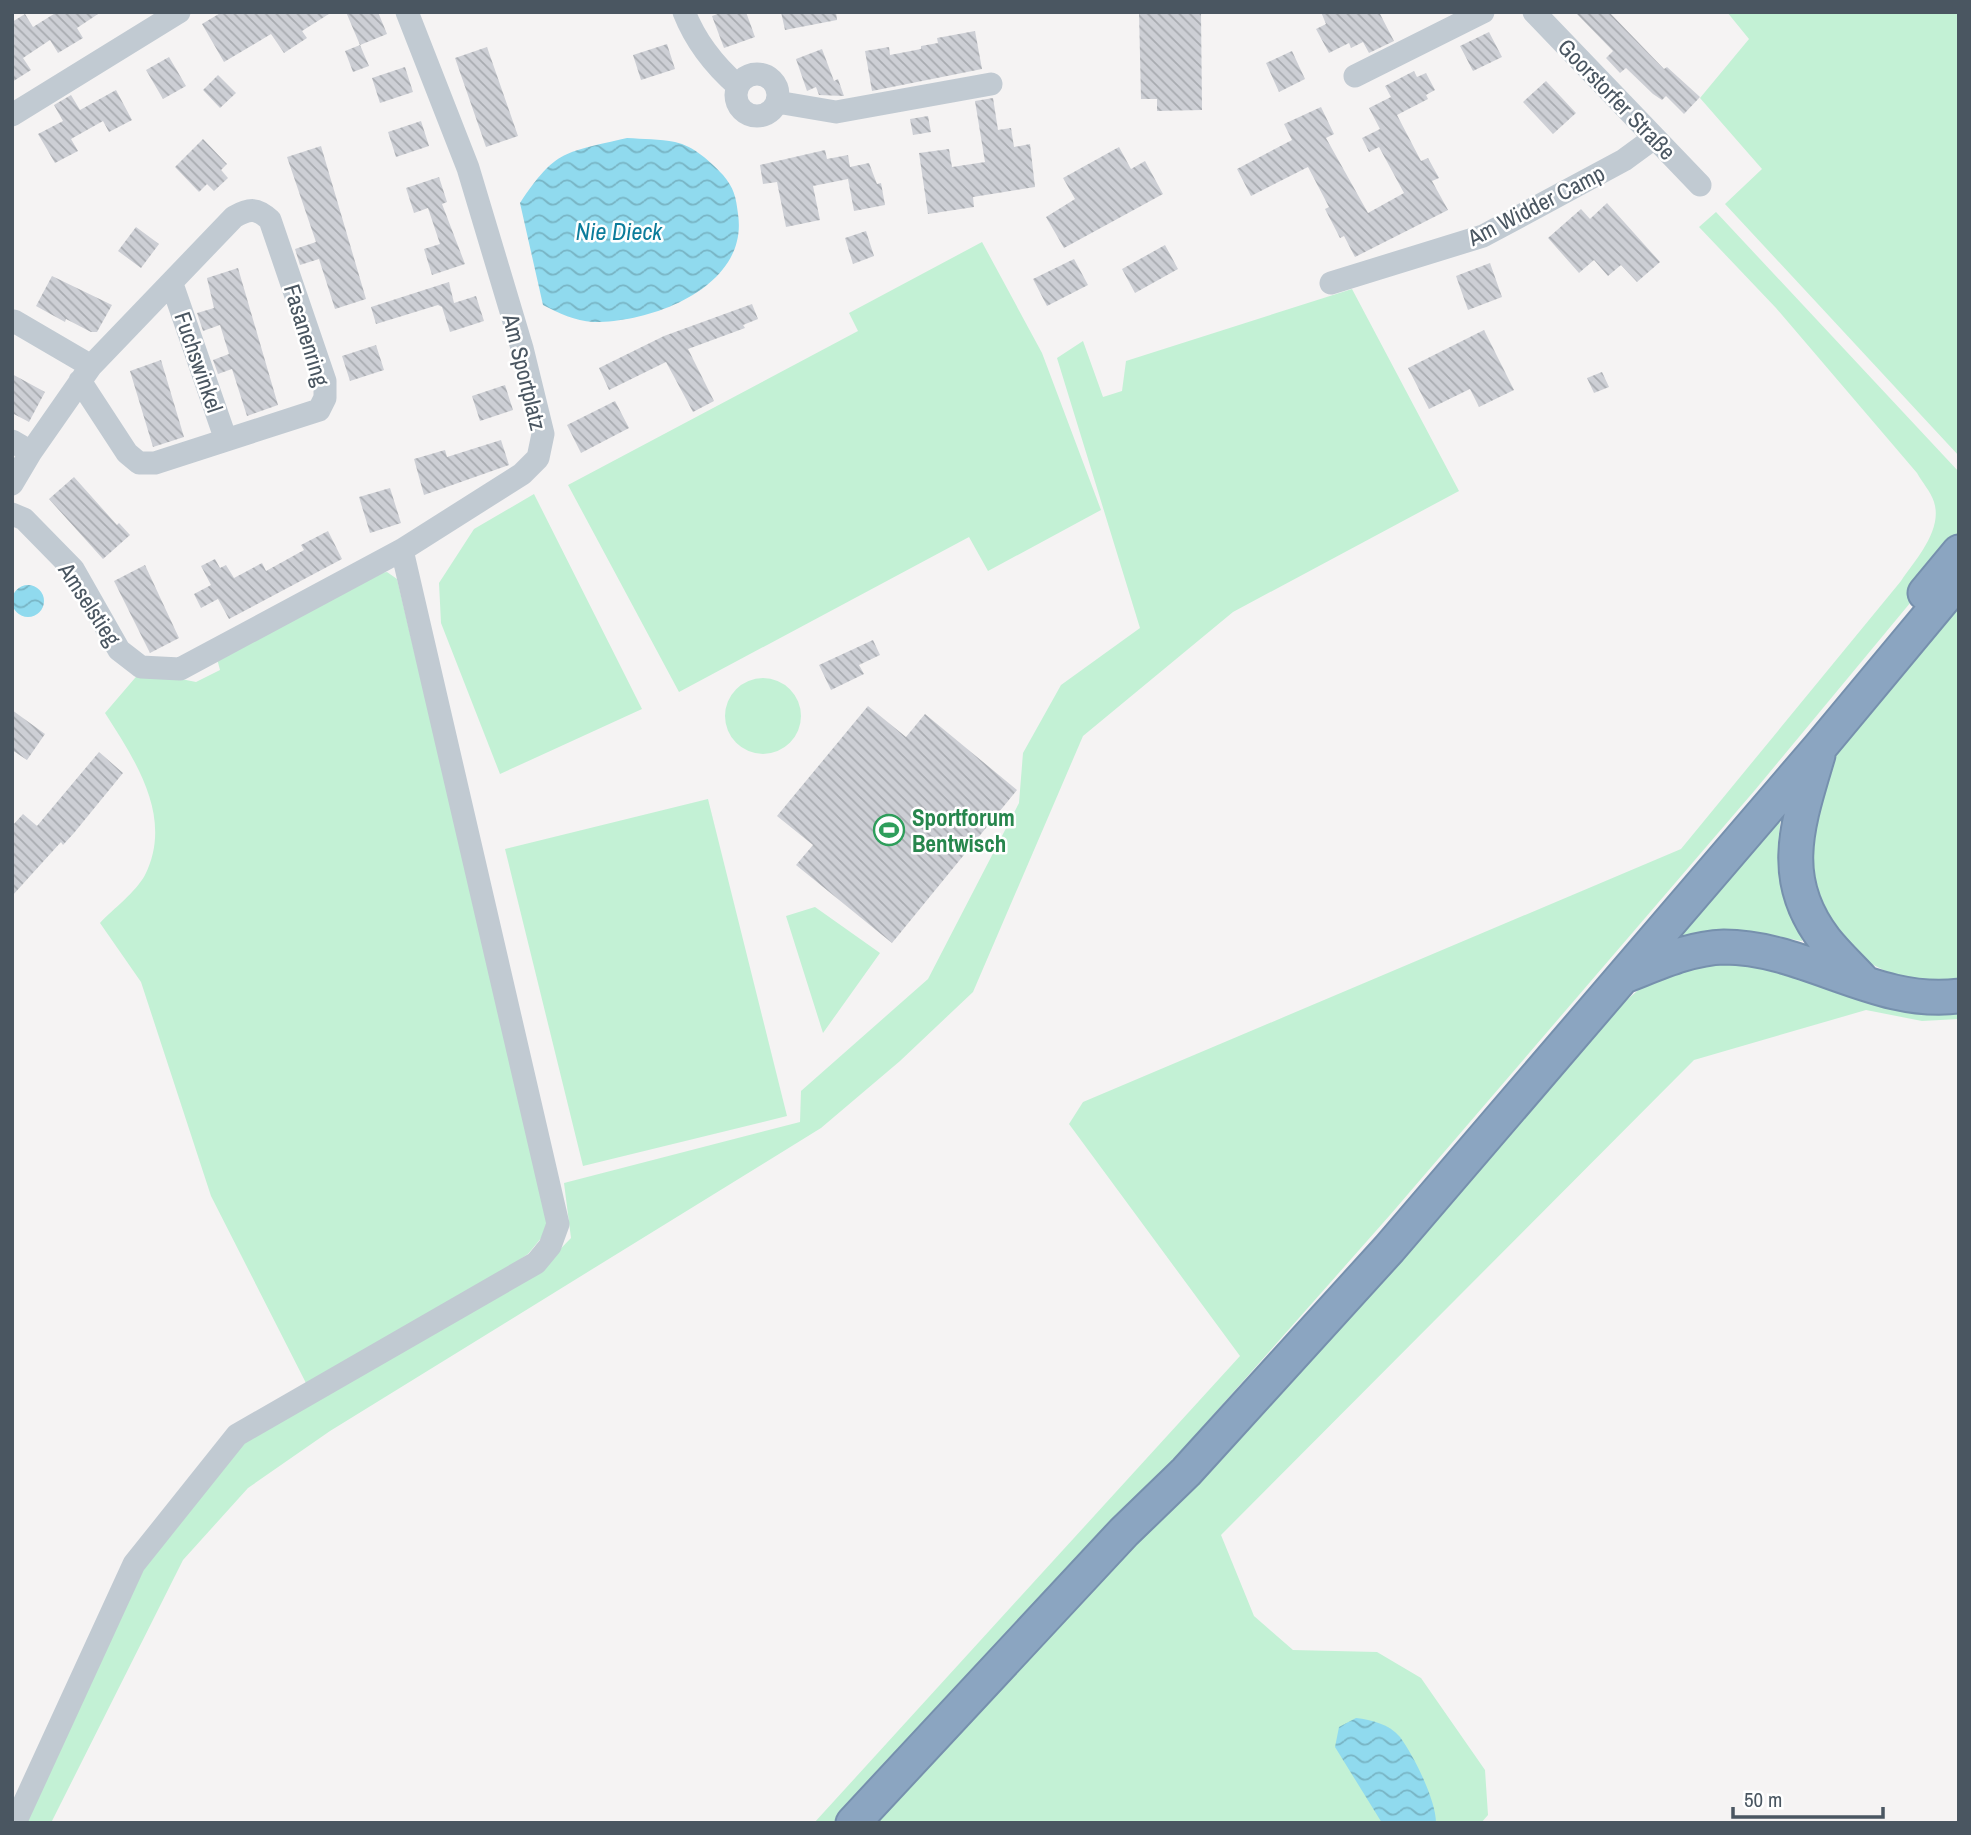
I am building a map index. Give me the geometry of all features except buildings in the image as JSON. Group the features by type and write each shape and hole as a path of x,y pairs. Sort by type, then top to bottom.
{"highway":[{"path":"1124,1532 1177,1466 1594,992 1959,552"},
{"path":"853,1823 1124,1532 1186,1472 1389,1249 1625,976 1959,580"},
{"path":"1820,747 1795,845 1799,890 1822,936 1864,982"},
{"path":"1625,976 1690,951 1724,947 1768,952 1864,982 1926,997 1959,996"}],"street":[{"path":"12,115 179,12"},
{"name":"Am Sportplatz","path":"180,669 402,550 522,474 538,458 542,434 522,348 468,168 407,12"},
{"path":"684,12 692,31 724,74 738,86 743,79 760,75 774,84 777,102 836,112 991,84"},
{"path":"1355,76 1483,12"},
{"name":"Goorstorfer Straße","path":"1534,12 1700,186"},
{"name":"Am Widder Camp","path":"1331,283 1483,236 1624,160 1654,138"},
{"name":"Fasanenring","path":"12,484 21,446 86,373 234,216 248,209 259,210 270,220 325,381 326,398 318,410 156,463 139,463 127,453 86,373 15,321"},
{"name":"Fuchswinkel","path":"172,284 226,440"},
{"name":"Amselstieg","path":"12,514 24,519 73,569 119,650 141,667 180,669"},
{"path":"15,1823 134,1563 237,1435 536,1263 550,1246 558,1224 402,550"}],"green space":[{"path":"1727,12 1959,12 1959,456 1725,204 1762,169 1700,98 1749,39"},
{"path":"1716,212 1959,472 1959,544 1755,790 1390,1215 1124,1516 837,1823 814,1823 1240,1356 1069,1124 1083,1102 1681,849 1901,581 1926,544 1935,523 1936,513 1929,491 1917,473 1776,308 1699,227"},
{"path":"982,242 1042,353 1101,510 988,571 969,537 679,692 568,485 858,331 849,313"},
{"path":"1352,289 1459,491 1233,612 1083,736 973,992 900,1061 821,1128 330,1431 248,1488 183,1560 51,1823 22,1823 142,1564 239,1443 539,1271 571,1238 564,1183 800,1122 801,1091 928,979 1019,803 1023,753 1061,685 1140,628 1057,358 1083,341 1103,397 1122,391 1126,361"},
{"path":"534,494 642,709 500,774 441,623 439,583 474,529"},
{"path":"387,572 397,579 549,1216 542,1237 528,1254 461,1299 308,1387 211,1196 141,982 100,923 145,875 153,853 155,832 147,790 128,750 105,713 141,671 196,682 220,670 216,655 373,574"},
{"path":"1959,601 1959,980 1933,983 1896,976 1863,960 1816,904 1808,816 1823,772"},
{"path":"771,678 784,684 795,695 801,708 799,731 784,748 771,754 755,754 742,748 727,731 725,708 731,695 748,680"},
{"path":"708,799 787,1116 583,1166 505,849"},
{"path":"1781,814 1778,856 1780,880 1800,929 1802,941 1735,930 1708,931 1676,938"},
{"path":"815,907 880,953 823,1033 786,916"},
{"path":"1710,957 1959,1008 1959,1019 1922,1021 1866,1010 1694,1060 1221,1535 1254,1616 1293,1650 1377,1652 1421,1678 1485,1770 1488,1815 1481,1823 869,1823 1458,1193 1621,1005 1651,979"}],"water":[{"name":"Nie Dieck","path":"627,138 682,144 713,165 727,180 734,193 738,214 737,239 728,261 713,280 668,307 617,321 593,322 561,314 543,305 520,203 554,162 576,151"},
{"path":"28,585 39,590 44,601 39,612 28,617 17,612 12,601 17,590"},
{"path":"1356,1718 1380,1723 1400,1737 1423,1779 1436,1823 1382,1823 1335,1747 1339,1727"}],"place":[{"name":"Sportforum Bentwisch","path":"889,830"}]}
